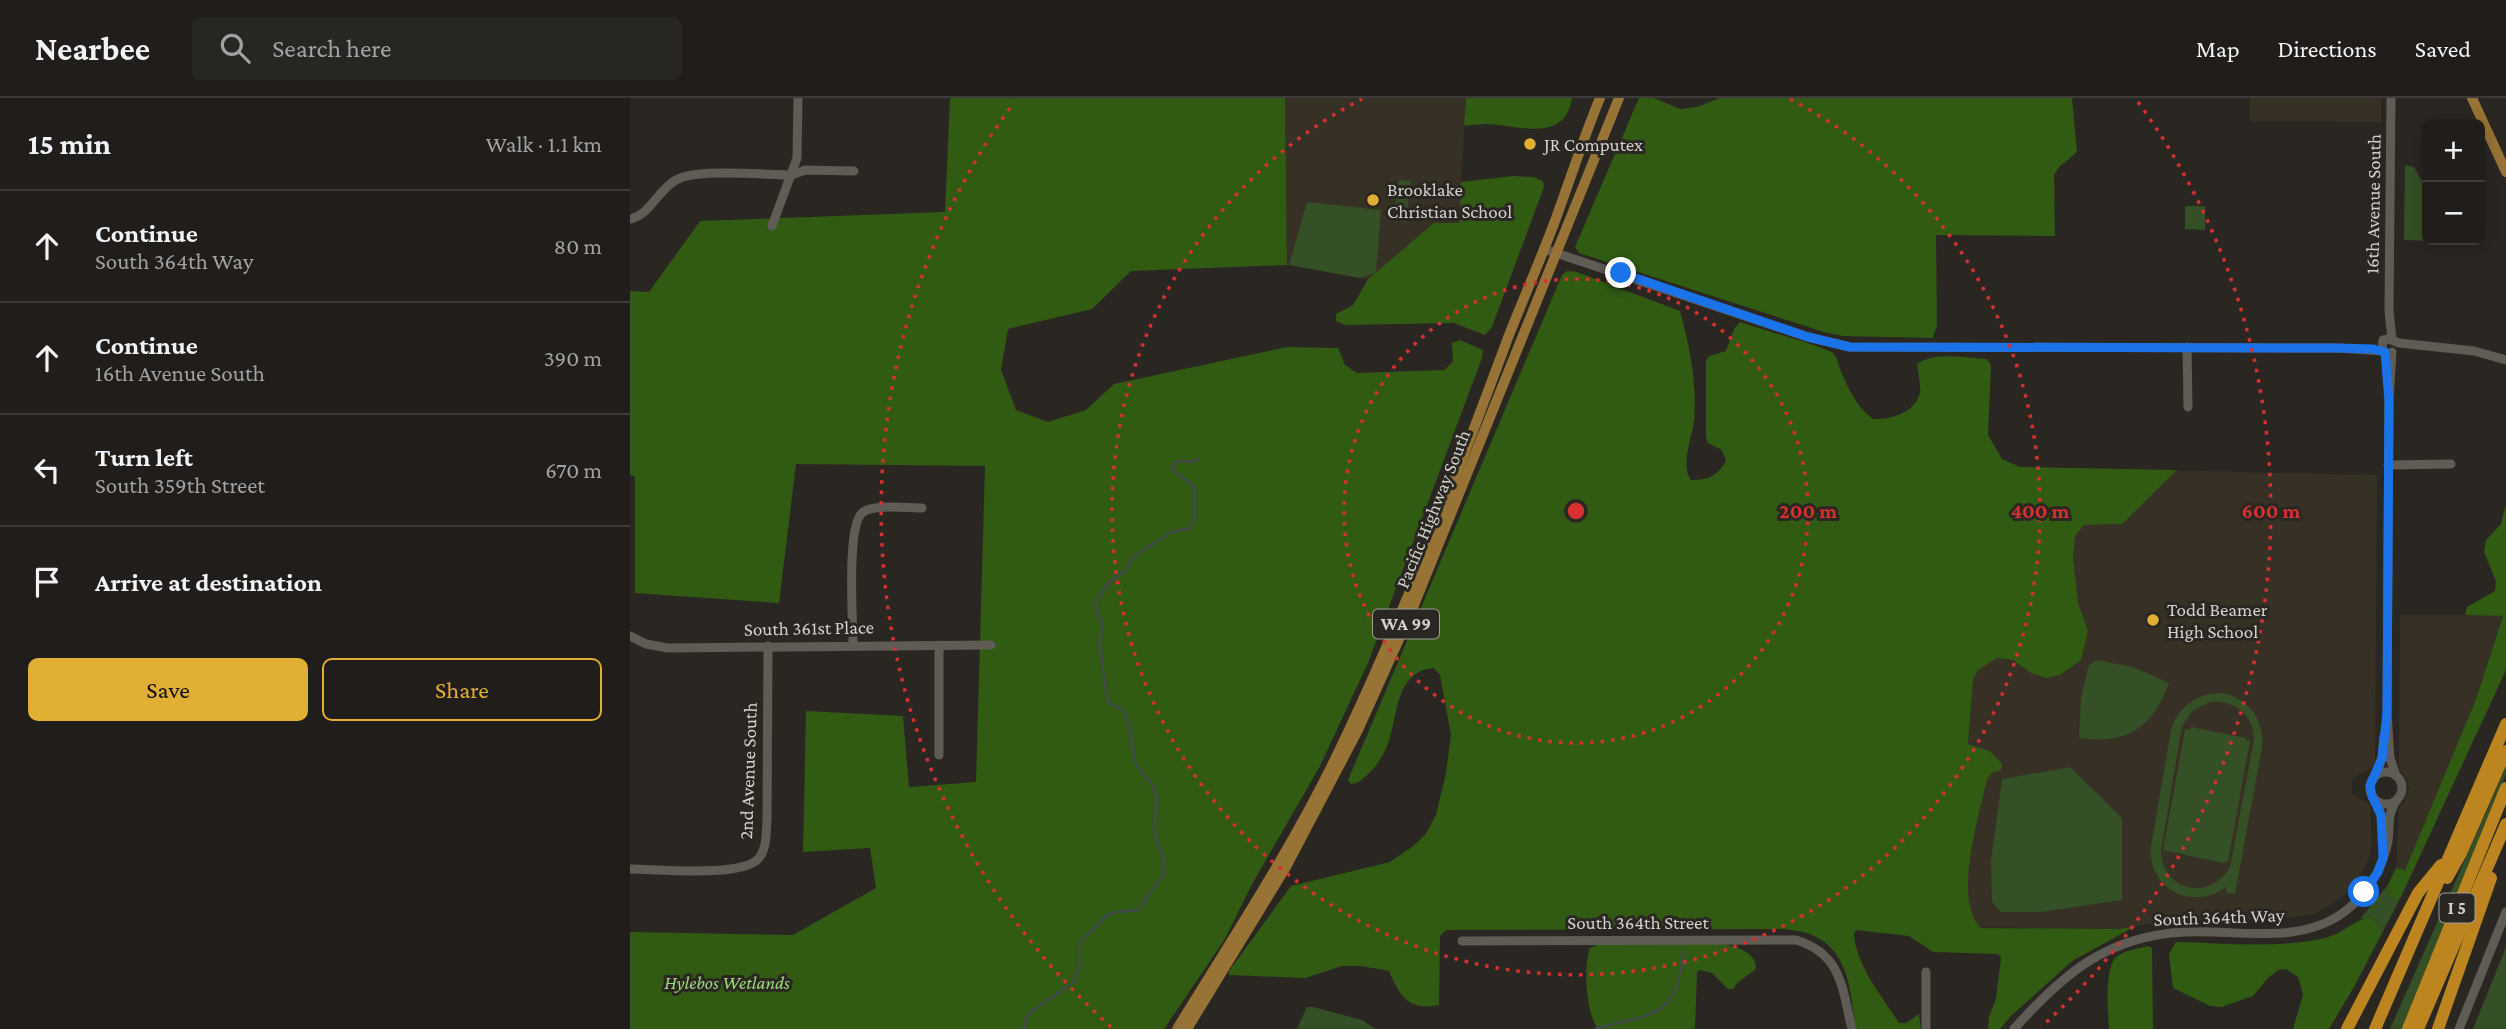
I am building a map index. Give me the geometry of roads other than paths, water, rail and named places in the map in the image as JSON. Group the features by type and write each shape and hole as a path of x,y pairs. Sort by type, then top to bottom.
{"highway":[{"name":"I 5","path":"2375,1029 2506,724"},
{"name":"I 5","path":"2418,931 2461,853 2506,751"},
{"name":"I 5","path":"2408,1029 2506,788"},
{"name":"I 5","path":"2418,1029 2506,824"},
{"path":"2438,1029 2506,836"},
{"path":"2347,1029 2417,893 2450,853"}],"main road":[{"name":"Pacific Highway South","path":"1177,1029 1289,845 1343,743 1420,567 1600,98"},
{"name":"Pacific Highway South","path":"1187,1029 1286,867 1358,730 1410,615 1619,98"},
{"path":"2472,98 2506,172"}],"street":[{"path":"772,226 792,175 798,149 798,98"},
{"name":"16th Avenue South","path":"2392,98 2387,713 2390,758 2396,776"},
{"path":"630,219 641,215 663,190 684,176 792,175 805,170 854,171"},
{"path":"1544,249 1808,337 1850,347 2337,348 2424,345 2474,351 2506,360"},
{"path":"2188,347 2188,407"},
{"path":"2388,465 2451,464"},
{"path":"853,645 852,541 856,522 862,513 871,509 922,508"},
{"name":"South 361st Place","path":"630,636 646,644 668,648 990,645"},
{"path":"939,645 939,755"},
{"name":"2nd Avenue South","path":"630,869 725,870 740,869 757,861 765,844 769,790 768,646"},
{"name":"16th Avenue South","path":"2376,775 2382,758 2387,713"},
{"path":"2375,800 2386,804 2397,800 2402,788 2396,776 2388,772 2376,775 2370,786 2382,822 2383,858"},
{"name":"South 364th Way","path":"2014,1029 2070,972 2118,945 2169,933 2287,932 2325,924 2346,911 2378,872 2388,841 2390,814 2397,800"},
{"path":"2459,1029 2506,912"},
{"name":"South 364th Street","path":"1462,941 1786,939 1814,946 1825,953 1835,969 1852,1029"},
{"path":"1926,972 1926,1029"}],"waterway":[{"path":"1024,1029 1029,1013 1074,982 1080,964 1079,943 1106,916 1115,912 1138,910 1164,874 1164,860 1154,833 1157,798 1152,784 1136,765 1123,710 1108,702 1099,642 1103,625 1096,610 1096,602 1108,583 1125,571 1134,556 1171,532 1191,528 1194,520 1194,487 1173,470 1173,464 1177,461 1191,462 1199,459"},
{"path":"1595,1029 1646,1015 1668,1002 1680,974 1683,951"}],"place":[{"name":"JR Computex","path":"1530,144"},
{"name":"Brooklake Christian School","path":"1373,200"},
{"name":"Todd Beamer High School","path":"2153,620"}],"park label":[{"name":"Hylebos Wetlands","path":"727,982"}]}
